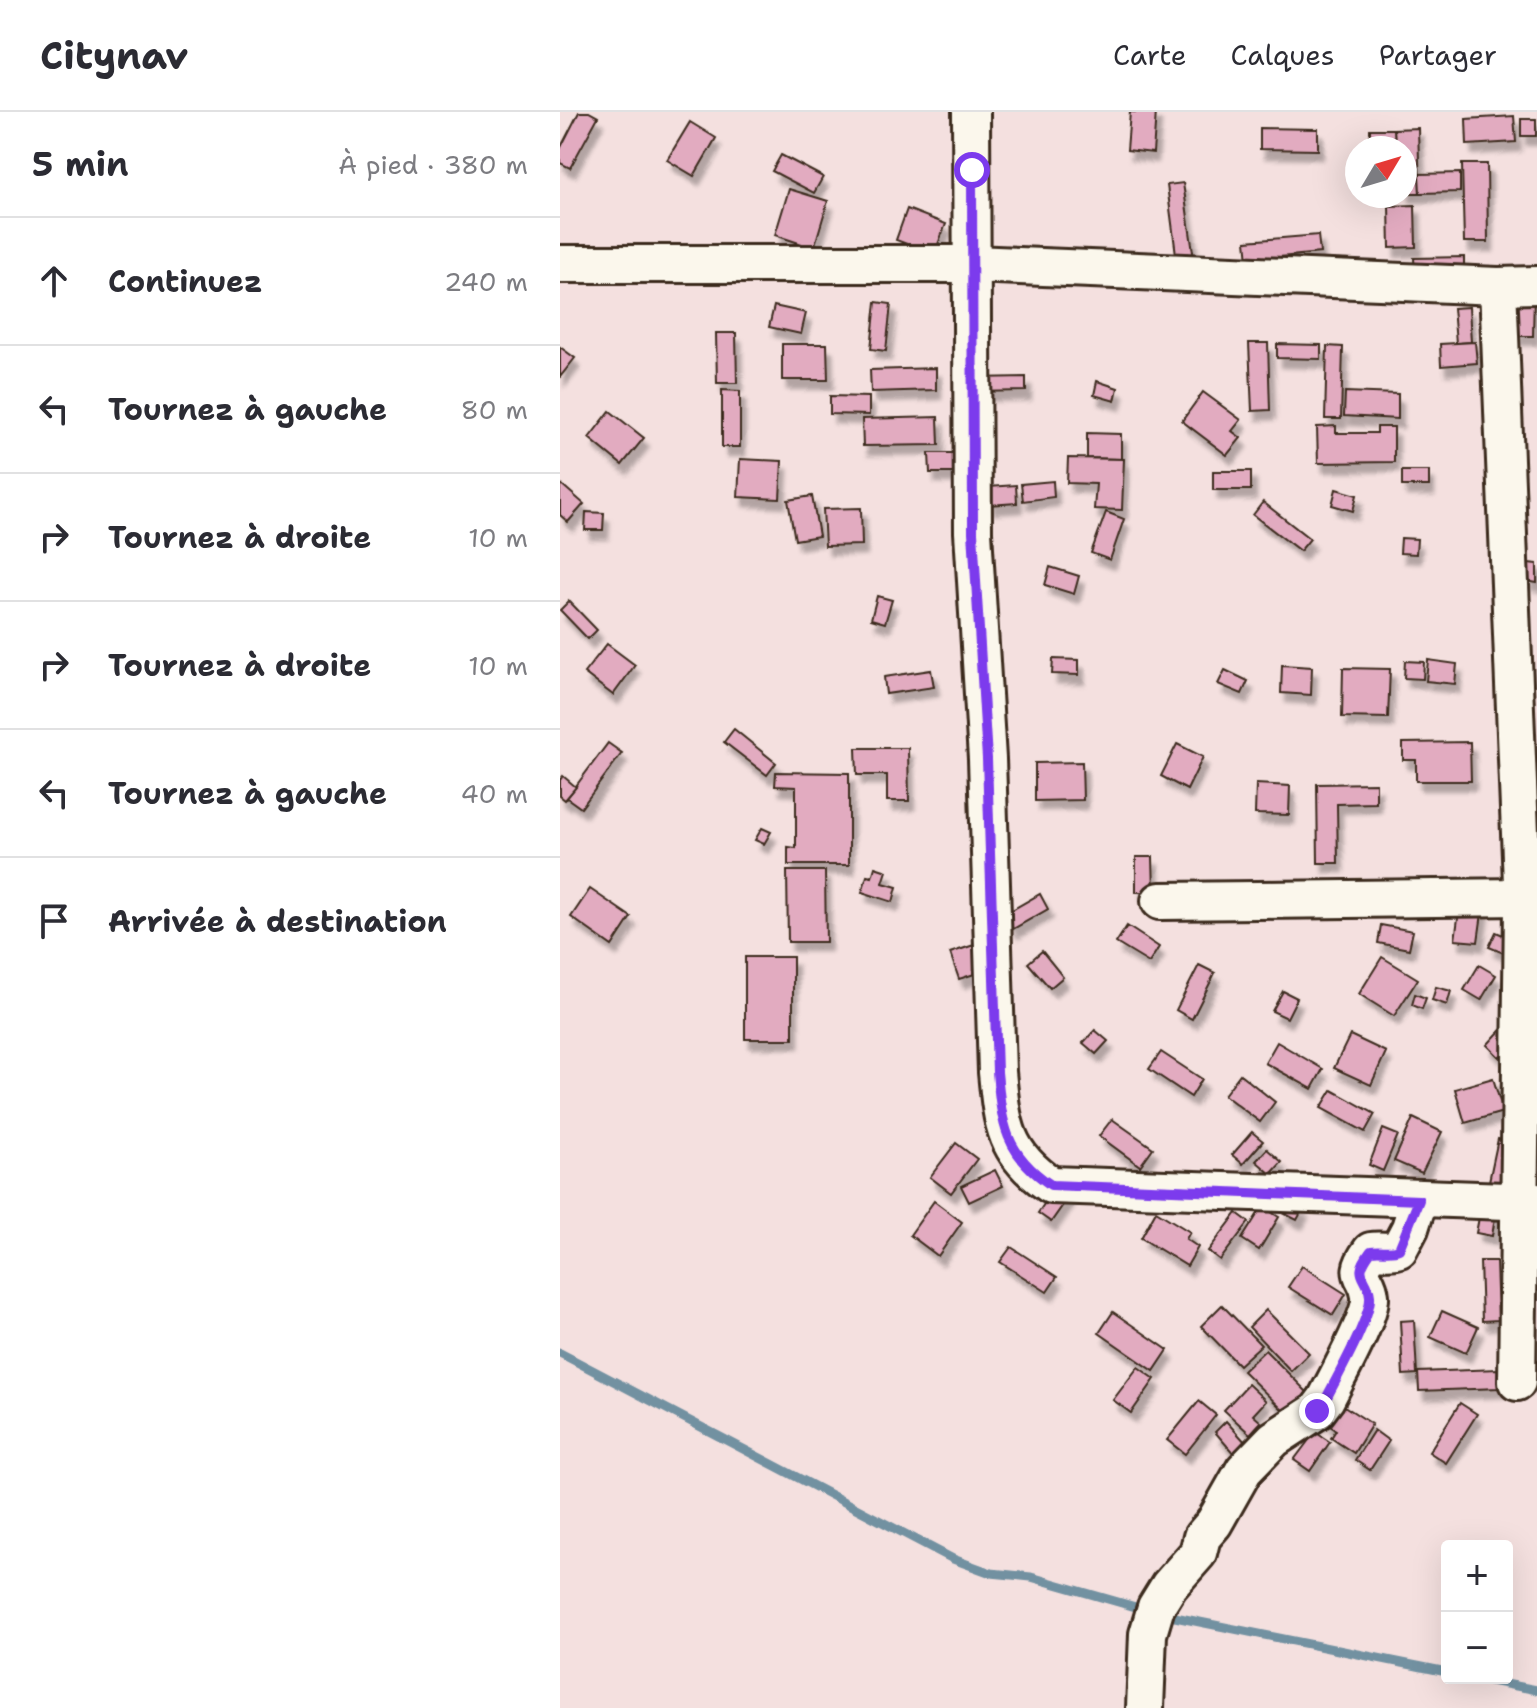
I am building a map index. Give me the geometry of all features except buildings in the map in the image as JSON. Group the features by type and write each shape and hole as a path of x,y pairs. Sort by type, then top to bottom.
{"street":[{"path":"971,112 973,532 987,759 997,1072 1000,1110 1012,1147 1028,1169 1051,1185 1528,1202"},
{"path":"560,264 972,264 1498,286 1537,285"},
{"path":"1498,286 1524,597 1528,1202 1517,1382"},
{"path":"1160,901 1528,905"},
{"path":"1145,1708 1148,1634 1156,1607 1169,1586 1198,1553 1202,1537 1214,1523 1244,1470 1274,1439 1317,1411 1326,1399 1366,1314 1370,1296 1361,1275 1363,1261 1371,1251 1381,1249 1392,1252 1399,1249 1419,1200"}],"waterway":[{"path":"560,1353 953,1559 991,1573 1031,1577 1146,1610"},
{"path":"1160,1614 1441,1671"},
{"path":"1506,1684 1537,1690"}],"route":[{"path":"972,170 973,532 987,759 1000,1110 1012,1147 1028,1169 1051,1185 1419,1200 1399,1249 1392,1252 1381,1249 1371,1251 1363,1261 1361,1275 1370,1296 1366,1314 1326,1399 1317,1411"}]}
